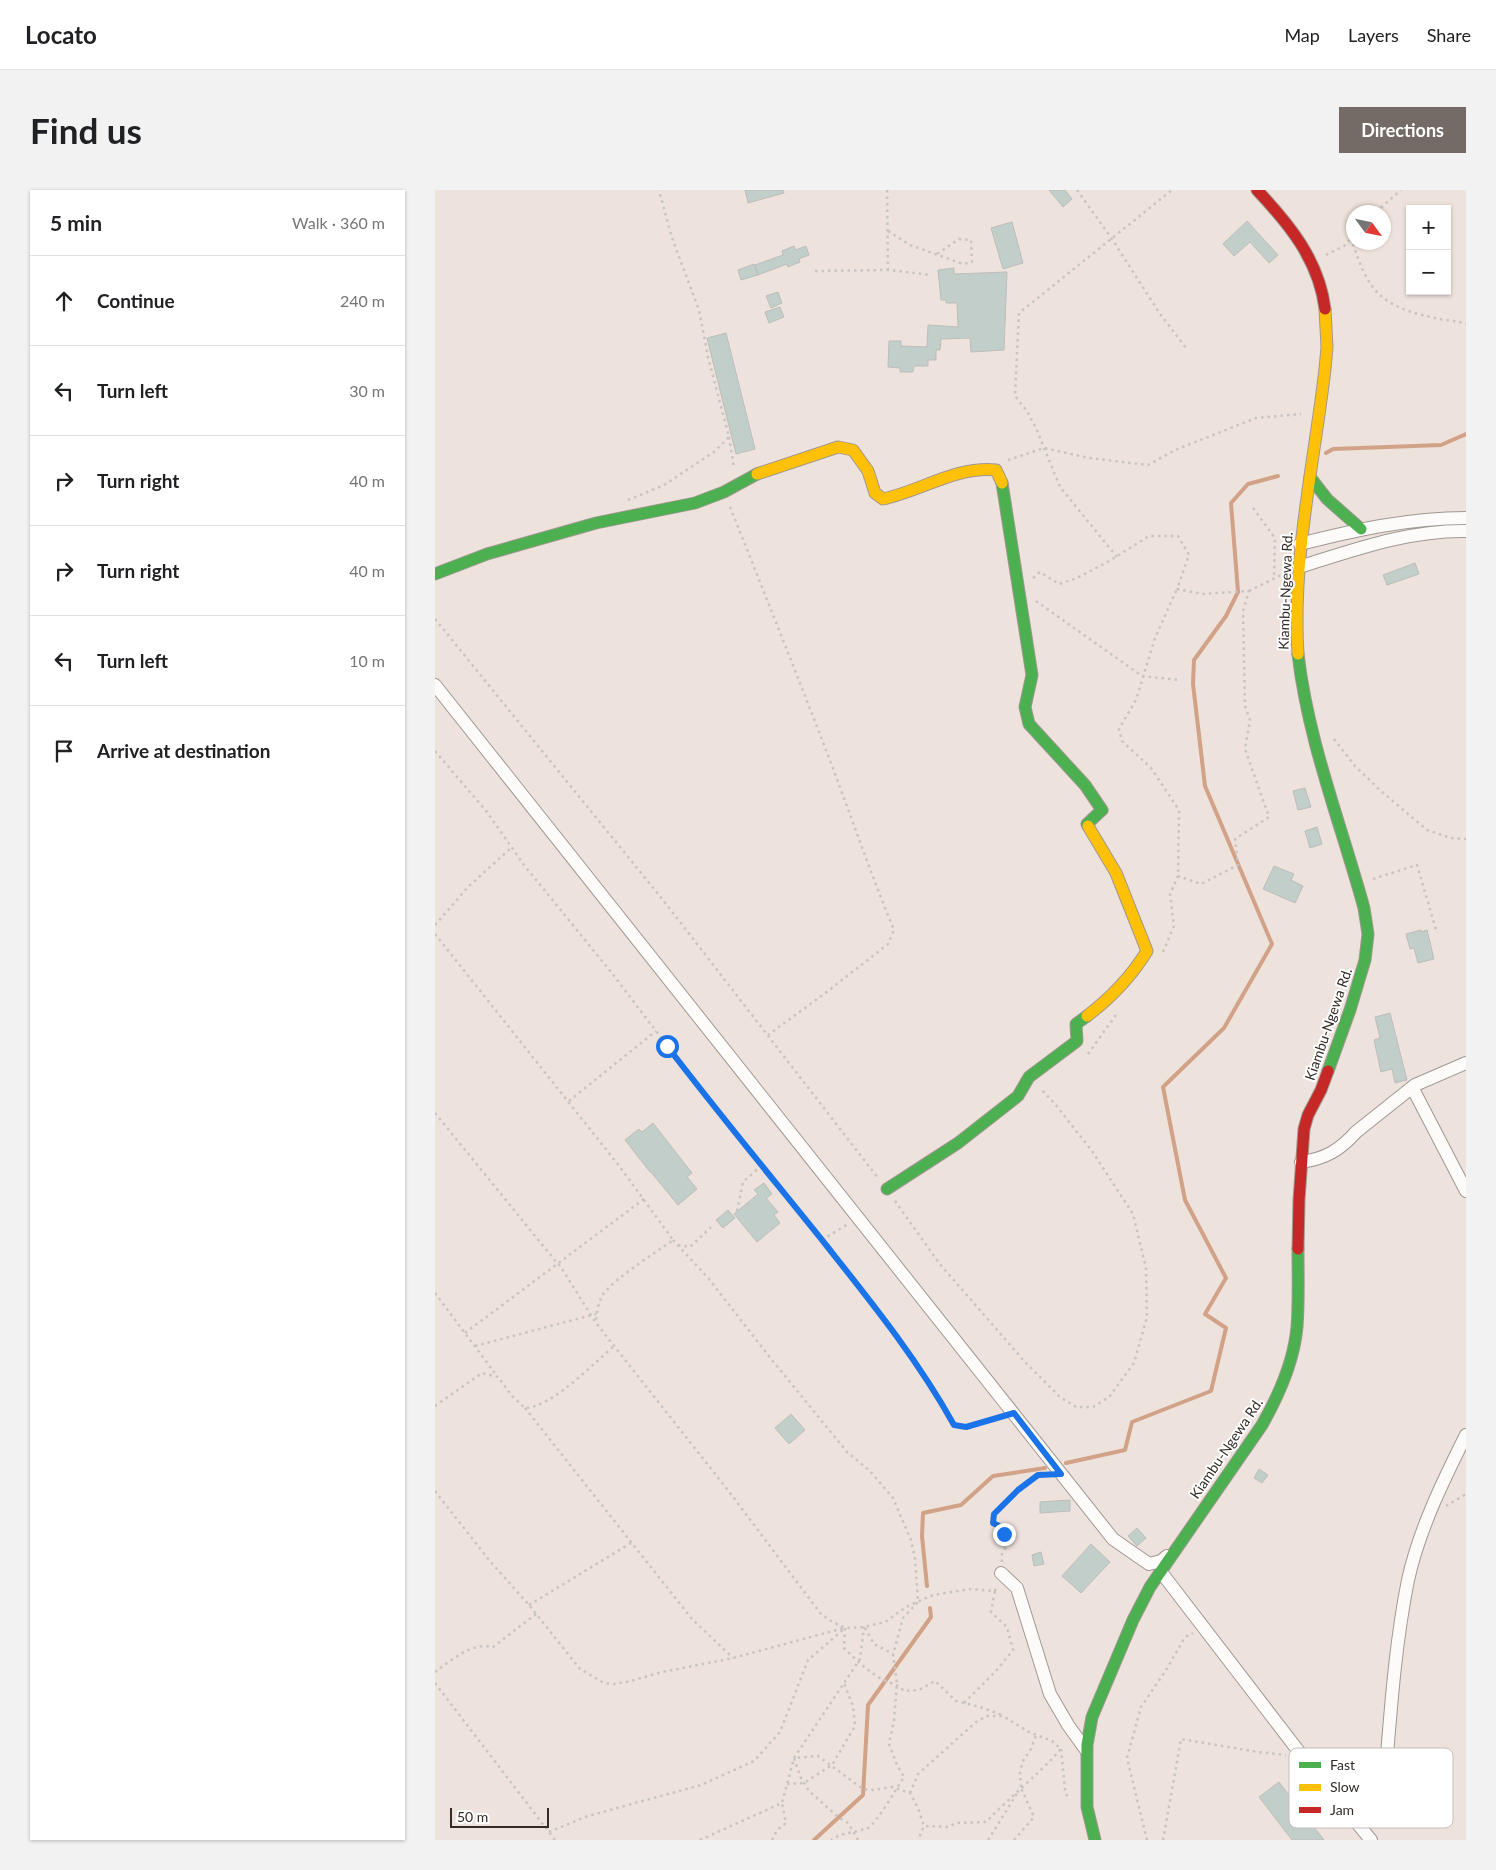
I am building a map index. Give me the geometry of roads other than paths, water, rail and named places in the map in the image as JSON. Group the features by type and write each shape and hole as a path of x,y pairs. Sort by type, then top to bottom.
{"main road":[{"name":"Kiambu-Ngewa Rd.","path":"1095,1840 1087,1807 1087,1752 1092,1717 1133,1620 1150,1587 1262,1425 1278,1397 1288,1370 1297,1328 1301,1162 1304,1129 1308,1115 1321,1090 1350,1010 1365,960 1368,934 1364,908 1309,722 1302,690 1297,631 1299,544 1326,372 1327,330 1324,304 1311,262 1285,218 1257,190"},
{"path":"435,574 487,554 596,523 695,503 724,492 754,475 838,447 853,450 868,471 875,493 883,499 912,492 953,475 985,468 996,470 1004,486 1031,675 1025,707 1029,724 1085,785 1102,810 1087,824 1116,873 1147,951 1135,972 1119,990 1076,1024 1077,1042 1029,1078 1018,1096 958,1143 887,1189"},
{"path":"1310,477 1329,503 1361,529"}],"street":[{"path":"1299,544 1361,529 1418,520 1466,518"},
{"path":"1299,567 1387,540 1444,530 1466,531"},
{"path":"435,685 1113,1539 1149,1564 1161,1561 1175,1550"},
{"path":"1301,1162 1317,1160 1327,1156 1348,1141 1356,1132 1412,1087 1466,1062"},
{"path":"1412,1087 1466,1191"},
{"path":"1388,1748 1395,1668 1408,1579 1423,1530 1466,1435"},
{"path":"1161,1572 1296,1748"},
{"path":"1001,1573 1017,1588 1050,1694 1067,1725 1087,1752"},
{"path":"1361,1828 1371,1840"}],"waterway":[{"path":"1326,453 1333,449 1441,445 1466,434"},
{"path":"1066,1463 1125,1450 1132,1422 1211,1391 1226,1328 1205,1314 1226,1278 1185,1200 1163,1087 1224,1028 1272,944 1205,786 1193,684 1194,660 1226,616 1238,592 1231,503 1248,484 1278,476"},
{"path":"927,1586 922,1536 923,1513 961,1505 993,1476 1045,1468"},
{"path":"814,1840 863,1795 868,1705 931,1617 930,1608"}]}
